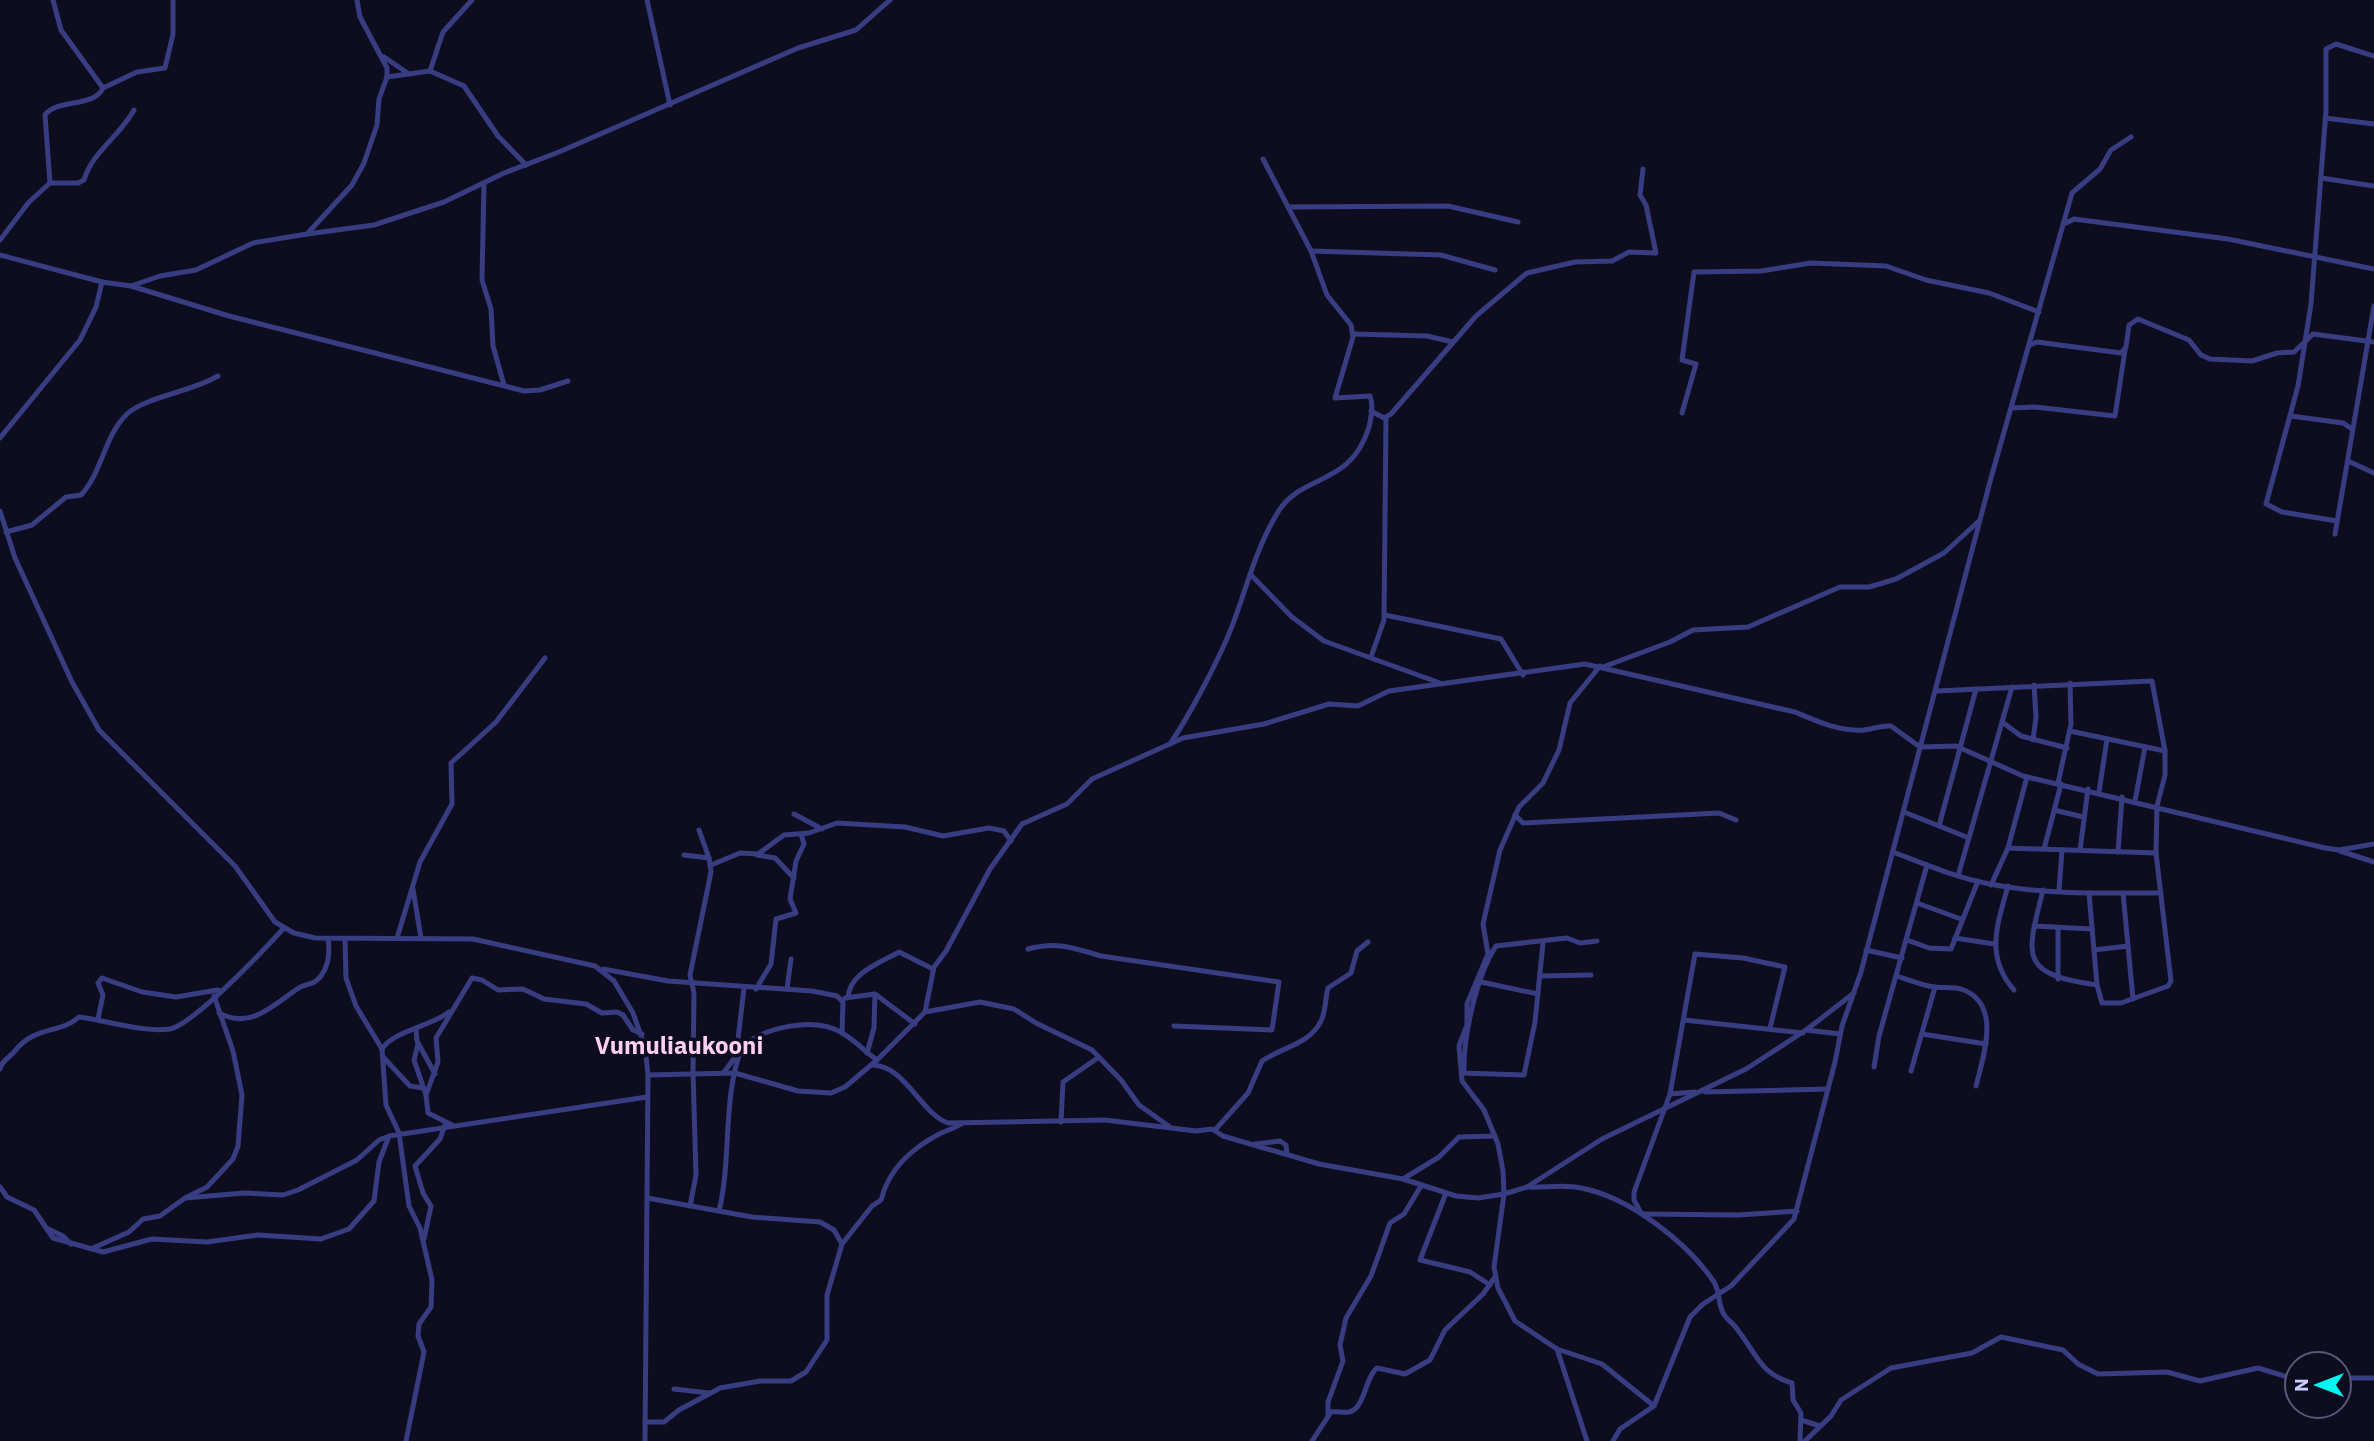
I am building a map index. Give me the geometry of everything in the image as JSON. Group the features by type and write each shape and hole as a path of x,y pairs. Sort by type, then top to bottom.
{"street":[{"path":"53,0 61,30 103,88"},
{"path":"50,183 45,116 54,108 95,97 103,88 137,72 165,68 173,34 173,0"},
{"path":"307,234 346,194 365,163 377,125 379,99 387,77 384,57 360,17 357,0"},
{"path":"430,71 443,32 472,0"},
{"path":"647,0 670,105"},
{"path":"131,286 159,276 196,270 261,241 389,221 413,210 444,202 798,48 856,30 890,0"},
{"path":"2337,521 2282,512 2266,505 2291,416 2306,340 2321,178 2328,46 2336,44 2374,56"},
{"path":"384,57 409,74"},
{"path":"387,77 430,71 464,86 498,136 526,165"},
{"path":"0,240 29,202 50,183 81,182 88,164 118,136 134,110"},
{"path":"2325,118 2374,124"},
{"path":"1613,1441 1620,1429 1654,1406 1665,1385 1683,1328 1698,1308 1720,1295 1785,1232 1797,1211 1840,1034 1866,950 2011,408 2072,193 2100,169 2111,150 2132,137"},
{"path":"1170,744 1224,644 1257,552 1284,505 1306,488 1335,474 1358,454 1371,411 1370,396 1335,398 1354,334 1351,325 1327,295 1311,251 1263,159"},
{"path":"1371,657 1385,615 1386,418 1484,309 1527,273 1575,262 1612,261 1629,252 1656,253 1646,205 1640,195 1643,169"},
{"path":"2321,178 2374,186"},
{"path":"485,183 482,280 491,309 493,346 504,385"},
{"path":"1288,207 1448,206 1518,222"},
{"path":"2064,224 2074,219 2207,235 2374,269"},
{"path":"1311,251 1441,255 1495,270"},
{"path":"0,255 102,282 131,286 229,316 531,391 568,381"},
{"path":"1682,413 1696,364 1682,360 1695,272 1761,271 1811,263 1886,266 1926,280 1989,293 2039,312"},
{"path":"0,438 80,340 93,313 102,282"},
{"path":"2335,534 2352,429 2371,341 2374,306"},
{"path":"2011,408 2035,407 2115,416 2129,325 2138,319 2189,340 2202,355 2215,360 2252,361 2277,353 2294,352 2302,348 2306,340 2318,334 2371,341"},
{"path":"1354,334 1427,336 1453,342"},
{"path":"2030,345 2037,342 2116,354 2125,349"},
{"path":"6,532 32,525 66,497 81,495 112,434 130,411 154,400 191,390 218,376"},
{"path":"1371,411 1386,418"},
{"path":"2291,416 2343,423 2352,429"},
{"path":"2348,461 2374,473"},
{"path":"0,511 6,532 72,682 100,730 235,866 265,912 284,929 303,936 328,939 473,939 568,958 603,970 691,983 787,989 845,998 875,994 915,1024"},
{"path":"1463,1073 1459,1045 1467,1026 1467,1004 1488,954 1483,930 1500,850 1522,802 1542,783 1559,750 1570,703 1602,666 1693,630 1748,627 1840,587 1869,587 1896,579 1944,553 1981,519"},
{"path":"1250,574 1292,617 1324,641 1441,684"},
{"path":"1385,615 1501,639 1523,674"},
{"path":"397,937 426,847 452,804 451,763 496,723 545,657"},
{"path":"648,1074 735,1073 798,1091 831,1093 845,1087 875,1063 925,1012 933,970 990,869 1022,824 1067,804 1092,779 1191,736 1264,724 1329,704 1358,706 1378,694 1475,677 1523,674 1568,666 1602,666 1637,678 1795,712 1833,726 1857,730 1891,726 1920,747 1960,747 2028,777 2339,850 2374,862"},
{"path":"1936,691 2152,681 2165,751 2165,775 2157,806 2156,853 2171,981 2165,988 2106,1005 2099,999 2089,893"},
{"path":"2044,849 2070,731 2070,683"},
{"path":"2033,740 2036,718 2034,685"},
{"path":"1958,876 2012,687"},
{"path":"1939,826 1976,689"},
{"path":"2002,722 2021,736 2067,748"},
{"path":"2070,731 2165,751"},
{"path":"2099,792 2107,739"},
{"path":"2135,801 2145,747"},
{"path":"1992,885 2008,848 2028,777"},
{"path":"2080,850 2088,789"},
{"path":"2118,852 2122,797"},
{"path":"2054,810 2083,817"},
{"path":"1904,812 1969,838"},
{"path":"1515,815 1520,822 1527,823 1706,813 1726,814 1736,820"},
{"path":"794,814 822,829"},
{"path":"754,855 784,835 801,834 837,823 912,828 943,836 989,828 1004,831 1011,841"},
{"path":"690,1206 696,1175 694,993 691,983 710,861 699,830"},
{"path":"755,989 771,964 776,919 796,913 790,900 796,861 804,844 801,834"},
{"path":"2339,850 2374,844"},
{"path":"2008,848 2156,853"},
{"path":"2059,891 2062,850"},
{"path":"1893,852 1958,876 1992,885 2089,893 2161,893"},
{"path":"684,855 710,861 740,853 775,858 794,878"},
{"path":"1874,1067 1879,1036 1927,865"},
{"path":"1907,940 1951,949 1978,881"},
{"path":"2008,886 1994,944 2000,971 2014,990"},
{"path":"413,888 421,937"},
{"path":"2043,890 2031,943 2033,956 2046,973 2058,979 2096,985"},
{"path":"2123,893 2133,999"},
{"path":"1917,903 1961,919"},
{"path":"2034,926 2092,929"},
{"path":"2058,928 2058,979"},
{"path":"0,1069 3,1061 25,1038 71,1024 79,1017 169,1029 184,1023 284,929"},
{"path":"1597,941 1580,943 1567,938 1542,943 1496,946 1481,982 1465,1041 1462,1081 1484,1111 1495,1136 1503,1171 1504,1194 1495,1242 1495,1277 1507,1310 1514,1321 1557,1349 1602,1364 1654,1406"},
{"path":"1955,938 1994,944"},
{"path":"219,1013 232,1019 250,1019 286,999 300,987 314,984 326,967 328,939"},
{"path":"345,939 346,978 356,1006 382,1049 386,1105 399,1133 407,1196 420,1228 432,1280 433,1302 419,1324 418,1336 424,1352 406,1441"},
{"path":"1215,1130 1252,1087 1262,1061 1304,1041 1316,1028 1322,1019 1328,988 1351,973 1357,951 1368,942"},
{"path":"1463,1073 1524,1075 1538,994 1542,943"},
{"path":"1028,949 1048,946 1077,947 1101,956 1279,982 1272,1030 1174,1026"},
{"path":"2094,950 2128,946"},
{"path":"1866,950 1902,958"},
{"path":"842,1032 845,998 858,977 899,952 933,970"},
{"path":"1642,1214 1634,1200 1634,1192 1670,1094 1695,954 1713,954 1784,967 1770,1028"},
{"path":"787,989 791,959"},
{"path":"603,970 623,994 642,1034 648,1074 645,1441"},
{"path":"1540,976 1591,975"},
{"path":"1897,976 1935,987 1960,989 1976,1002 1987,1025 1986,1044 1976,1086"},
{"path":"98,1019 103,995 98,981 102,978 142,992 176,997 221,989"},
{"path":"426,1096 435,1074 438,1054 436,1038 467,983 475,978 498,990 523,989 544,999 586,1004 602,1013 617,1012 623,1015 633,1030 642,1034"},
{"path":"1481,982 1538,994"},
{"path":"1911,1071 1935,987"},
{"path":"724,1072 736,1056 744,988"},
{"path":"719,1211 727,1169 735,1073 742,1047 758,1037 806,1025 826,1026 842,1032 875,1063 899,1079 935,1116 948,1123 1105,1120 1174,1129 1215,1130 1223,1136 1319,1164 1403,1179 1446,1193 1479,1198 1527,1187 1576,1153 1746,1069 1804,1031 1854,993"},
{"path":"867,1053 874,1028 875,994"},
{"path":"90,1249 129,1232 143,1219 160,1216 185,1198 207,1187 237,1151 242,1095 233,1051 214,996"},
{"path":"925,1012 980,1002 1014,1009 1036,1023 1069,1037 1099,1056 1139,1105 1174,1129"},
{"path":"382,1049 389,1040 437,1021 452,1010"},
{"path":"1684,1020 1840,1034"},
{"path":"416,1029 418,1044 414,1060 426,1096 428,1114 449,1125"},
{"path":"1922,1034 1986,1044"},
{"path":"418,1044 435,1074"},
{"path":"1061,1122 1063,1082 1099,1056"},
{"path":"384,1058 410,1086 423,1088"},
{"path":"1469,1090 1476,1074"},
{"path":"1670,1094 1828,1089"},
{"path":"185,1198 244,1193 287,1194 357,1160 379,1140 399,1133 647,1097"},
{"path":"645,1422 664,1422 709,1393 743,1383 791,1381 813,1365 827,1340 827,1296 842,1244 872,1206 881,1200 886,1182 898,1163 940,1134 962,1124"},
{"path":"423,1249 431,1206 423,1193 415,1166 449,1125"},
{"path":"1403,1179 1428,1165 1462,1135 1495,1136"},
{"path":"0,1187 7,1197 34,1210 53,1238 90,1249 110,1252 152,1239 207,1242 258,1235 312,1240 344,1233 354,1226 376,1197 379,1162 387,1137"},
{"path":"1254,1144 1280,1140 1286,1145 1287,1154"},
{"path":"1312,1441 1328,1414 1328,1402 1343,1361 1340,1345 1346,1318 1371,1276 1390,1223 1404,1214 1421,1186"},
{"path":"1527,1187 1580,1188 1642,1214 1687,1250 1713,1281 1720,1295 1724,1314 1755,1356 1776,1379 1792,1383 1793,1400 1801,1411 1803,1441"},
{"path":"1446,1193 1420,1260 1470,1272 1490,1285"},
{"path":"647,1199 719,1211 824,1223 837,1233 842,1244"},
{"path":"1642,1214 1738,1215 1797,1211"},
{"path":"1328,1414 1335,1411 1350,1412 1356,1408 1370,1376 1377,1368 1405,1374 1427,1362 1451,1322 1495,1277"},
{"path":"1803,1441 1831,1416 1841,1400 1891,1367 1972,1353 2001,1337 2063,1349 2082,1367 2098,1374 2170,1373 2200,1381 2258,1368 2283,1376"},
{"path":"1557,1349 1587,1441"},
{"path":"2353,1378 2374,1378"},
{"path":"674,1389 709,1393"},
{"path":"1801,1420 1820,1426"}],"district":[{"name":"Vumuliaukooni","path":"679,1045"}]}
